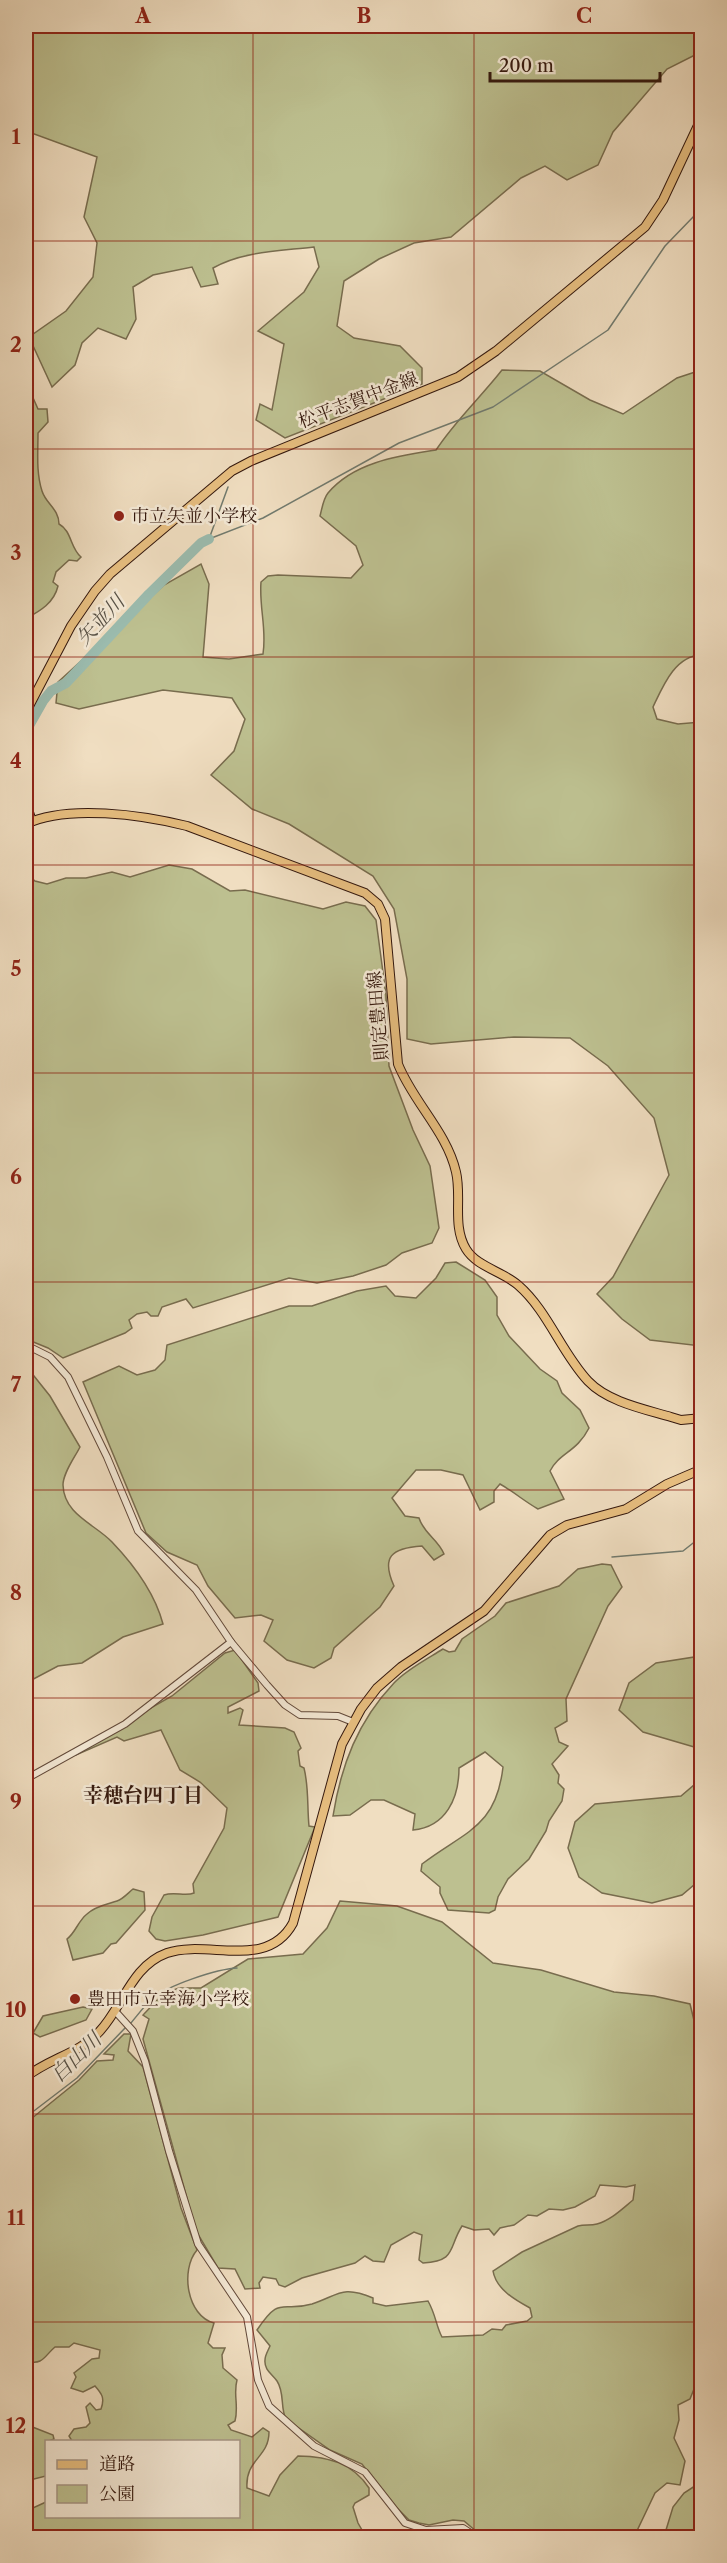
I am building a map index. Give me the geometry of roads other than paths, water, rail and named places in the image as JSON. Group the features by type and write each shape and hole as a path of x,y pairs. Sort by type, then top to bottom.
{"main road":[{"name":"松平志賀中金線","path":"26,712 81,610 110,574 232,471 251,461 436,387 475,367 645,227 663,200 702,117"},
{"path":"26,804 29,822"},
{"name":"則定豊田線","path":"29,822 81,814 129,816 177,823 350,886 378,904 385,919 398,1064 406,1085 450,1153 457,1175 460,1238 466,1250 472,1257 519,1286 584,1376 595,1386 629,1404 671,1418 681,1420 702,1418"},
{"path":"26,2077 89,2042 101,2030 142,1970 160,1956 184,1950 259,1950 278,1943 292,1923 302,1893 342,1744 368,1699 388,1677 484,1611 550,1535 567,1525 626,1509 666,1484 702,1469"}],"street":[{"path":"26,1345 50,1357 68,1377 107,1457 138,1531 196,1590 231,1642 292,1711 306,1717 338,1716 353,1722"},
{"path":"26,1779 125,1724 231,1642"},
{"path":"114,2011 133,2031 145,2061 198,2244 247,2317 258,2380 269,2406 315,2446 365,2472 405,2523 426,2530 463,2528 478,2538"}],"waterway":[{"path":"209,539 263,518 399,443 493,407 608,330 665,246 695,215 702,201"},
{"path":"209,539 228,487"},
{"name":"矢並川","path":"26,731 51,691 66,683 149,594 201,543 209,539"},
{"path":"612,1557 683,1551 702,1536"},
{"name":"白山川","path":"130,2024 152,1999 169,1988 206,1975 237,1968"},
{"name":"白山川","path":"26,2117 77,2078 126,2027"}],"place":[{"name":"市立矢並小学校","path":"119,516"},
{"name":"豊田市立幸海小学校","path":"75,1999"}],"district":[{"name":"幸穂台四丁目","path":"143,1795"}]}
